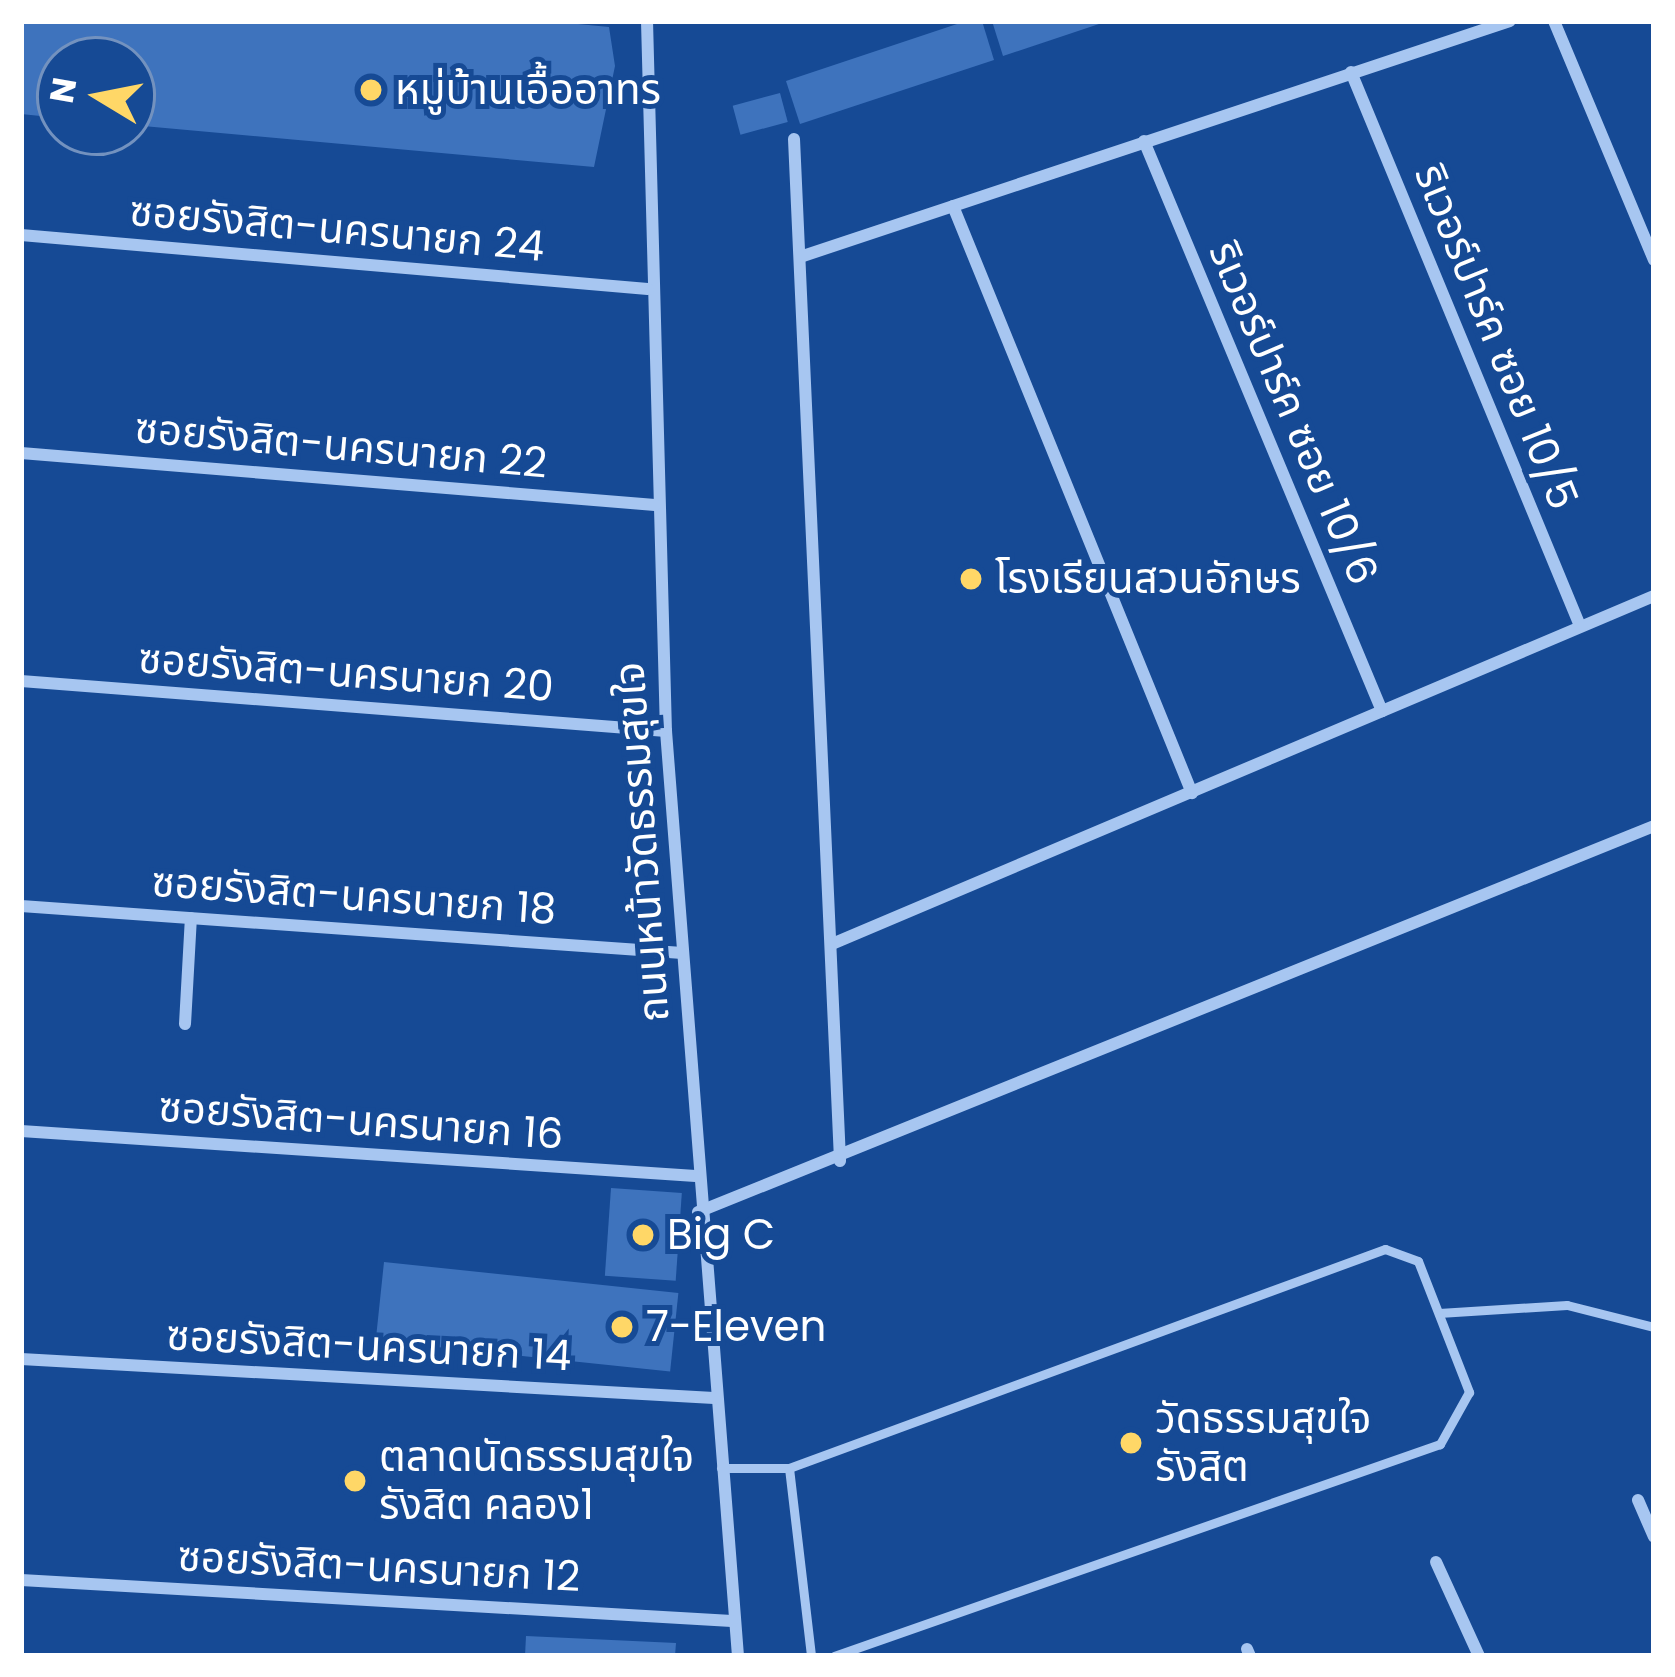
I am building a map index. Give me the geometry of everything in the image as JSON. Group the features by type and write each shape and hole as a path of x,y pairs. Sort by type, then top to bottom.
{"street":[{"name":"ถนนหน้าวัดธรรมสุขใจ","path":"647,21 648,289 666,731 698,1212 738,1656"},
{"path":"800,257 1510,21"},
{"path":"1554,21 1654,260"},
{"name":"ริเวอร์ปาร์ค ซอย 10/5","path":"1351,72 1580,626"},
{"path":"794,139 840,1162"},
{"name":"ริเวอร์ปาร์ค ซอย 10/6","path":"1144,141 1382,711"},
{"path":"953,206 1192,793"},
{"name":"ซอยรังสิต-นครนายก 24","path":"21,235 648,289"},
{"name":"ซอยรังสิต-นครนายก 22","path":"21,453 655,505"},
{"path":"832,944 1654,596"},
{"name":"ซอยรังสิต-นครนายก 20","path":"21,681 666,731"},
{"path":"698,1212 840,1162 1654,826"},
{"name":"ซอยรังสิต-นครนายก 18","path":"21,906 682,953"},
{"path":"185,1024 190,918"},
{"name":"ซอยรังสิต-นครนายก 16","path":"21,1131 696,1176"},
{"name":"ซอยรังสิต-นครนายก 14","path":"21,1360 714,1398"},
{"path":"1638,1500 1654,1537"},
{"path":"1436,1562 1479,1656"},
{"name":"ซอยรังสิต-นครนายก 12","path":"21,1580 733,1621"}],"lane":[{"path":"718,1468 789,1468 1385,1249 1418,1261 1469,1393 1440,1444 834,1656"},
{"path":"1439,1313 1567,1305 1654,1327"},
{"path":"789,1468 811,1656"}],"building":[{"name":"หมู่บ้านเอื้ออาทร","path":"21,21 547,21 609,27 615,66 594,167 156,127 156,36 36,36 36,116 21,114"},
{"path":"966,21 982,21 994,60 800,124 786,81"},
{"path":"992,21 1105,21 1105,22 1003,56"},
{"path":"780,93 788,122 740,135 733,106"},
{"name":"Big C","path":"611,1188 682,1193 676,1281 605,1276"},
{"path":"384,1262 678,1293 670,1372 376,1341"},
{"path":"526,1636 676,1643 675,1656 525,1656"}],"place":[{"name":"หมู่บ้านเอื้ออาทร","path":"371,90"},
{"name":"โรงเรียนสวนอักษร","path":"971,579"},
{"name":"Big C","path":"643,1235"},
{"name":"7-Eleven","path":"622,1327"},
{"name":"วัดธรรมสุขใจ รังสิต","path":"1131,1443"},
{"name":"ตลาดนัดธรรมสุขใจ รังสิต คลอง1","path":"355,1481"}]}
